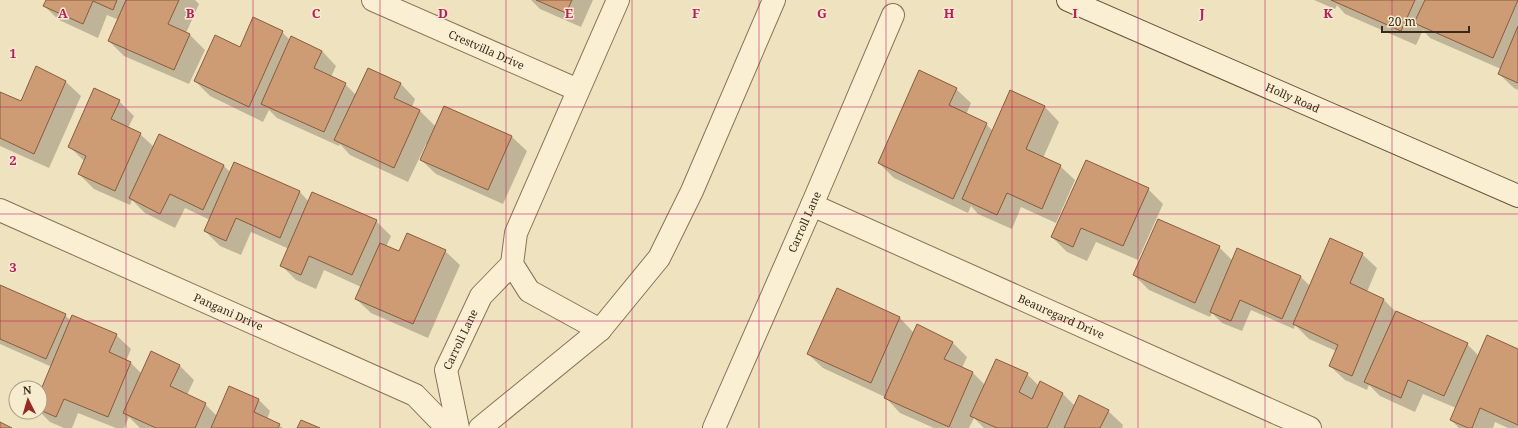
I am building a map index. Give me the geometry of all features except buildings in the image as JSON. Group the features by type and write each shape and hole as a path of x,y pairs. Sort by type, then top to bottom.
{"street":[{"name":"Crestvilla Drive","path":"373,0 578,90"},
{"path":"600,330 529,291 512,264 516,233 618,0"},
{"path":"480,428 600,330 658,258 692,191 774,0"},
{"name":"Holly Road","path":"1068,0 1518,196"},
{"name":"Carroll Lane","path":"714,428 812,205 893,15"},
{"name":"Beauregard Drive","path":"812,205 1310,428"},
{"name":"Pangani Drive","path":"0,210 415,395 447,428"},
{"name":"Carroll Lane","path":"458,428 446,370 481,296 512,264"}]}
